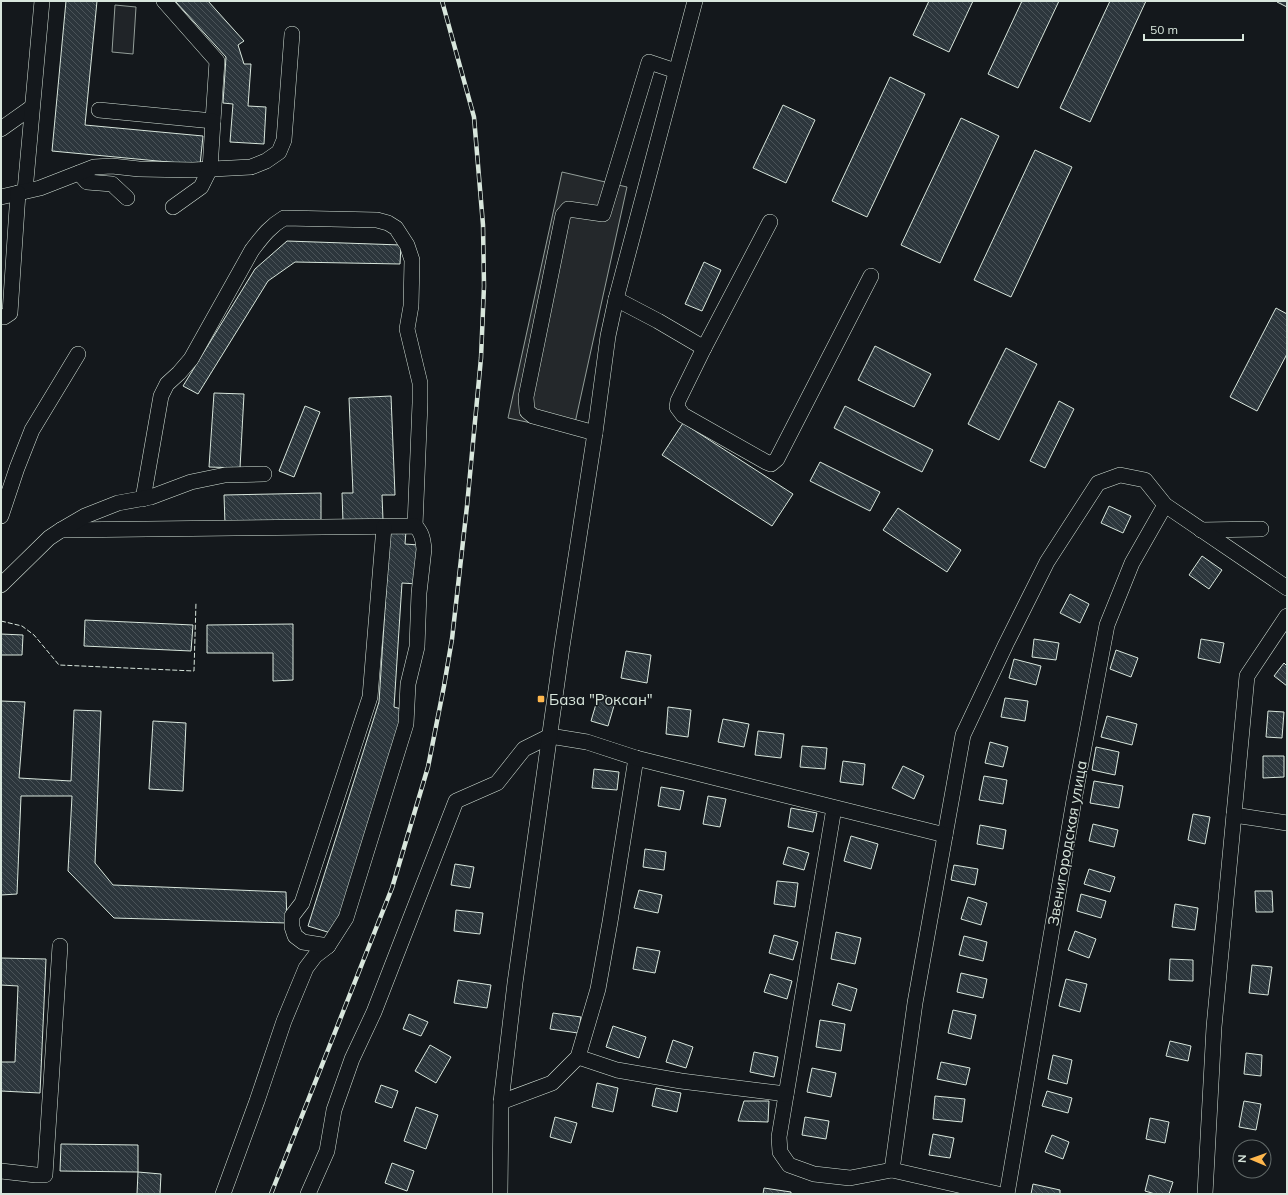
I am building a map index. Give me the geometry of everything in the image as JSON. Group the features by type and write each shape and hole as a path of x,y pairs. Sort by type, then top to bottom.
{"street":[{"path":"1,317 4,317 10,313 42,1"},
{"path":"164,1 217,61 210,169 201,187 173,206"},
{"path":"500,1194 501,1102 515,983 562,647 595,433 608,336 616,299 695,1"},
{"path":"1,197 40,188 94,167 112,166 139,169 210,169 251,166 266,161 279,152 284,140 292,34"},
{"path":"595,433 533,416 527,411 526,397 563,214 568,209 603,214 649,62 676,71"},
{"path":"1,129 32,107"},
{"path":"99,110 213,121"},
{"path":"79,173 87,182 112,184 127,198"},
{"path":"143,499 161,396 167,384 191,359 252,250 274,224 284,218 377,220 388,223 396,228 407,245 412,260 411,306 407,328 420,383 415,526 422,535 424,549 419,593 417,647 408,684 406,724 346,918 328,946 315,956 306,968 284,1022 223,1194"},
{"path":"770,222 704,348 678,401 677,407 683,415 766,462 771,464 776,459 871,276"},
{"path":"616,299 658,321 704,348"},
{"path":"1,516 17,468 32,430 78,354"},
{"path":"1,585 49,538 85,516 118,503 151,497 191,482 225,475 264,474"},
{"path":"892,1170 915,1002 963,735 1047,562 1085,502 1098,483 1120,476 1145,480 1165,505 1287,588"},
{"name":"Звенигородская улица","path":"1007,1194 1074,800 1107,625 1132,563 1165,505"},
{"path":"61,530 415,526"},
{"path":"328,946 304,942 295,936 292,926 292,916 302,903 370,697 384,527"},
{"path":"1201,530 1260,529"},
{"path":"1205,1194 1214,1027 1247,676 1287,616"},
{"path":"308,1194 327,1151 334,1110 352,1059 374,1012 456,801 497,782 524,748 550,736 587,742 636,758 945,835"},
{"path":"501,1102 552,1083 578,1057 598,989 636,758"},
{"path":"834,808 779,1137 780,1152 789,1164 814,1174 850,1178 892,1170 998,1194"},
{"path":"1234,814 1287,823"},
{"path":"1,1171 36,1176 45,1175 60,946"},
{"path":"578,1057 617,1070 682,1081 786,1094"}],"shaded area":[{"path":"115,5 136,7 133,54 112,52"},
{"path":"562,172 627,187 573,432 508,418"}],"building":[{"path":"66,1 97,1 85,125 203,136 200,165 52,151"},
{"path":"175,1 208,1 244,41 238,45 244,64 251,64 248,106 266,107 264,144 230,142 233,104 223,103 226,57"},
{"path":"929,1 973,1 949,52 913,35"},
{"path":"1022,1 1059,1 1018,88 988,74"},
{"path":"1110,1 1146,1 1090,122 1060,108"},
{"path":"1287,1 1287,7 1277,2"},
{"path":"890,77 925,94 867,217 832,201"},
{"path":"783,105 815,120 786,183 753,168"},
{"path":"961,118 999,136 940,263 901,245"},
{"path":"1035,150 1072,167 1011,297 974,280"},
{"path":"287,241 401,245 400,264 295,262 268,281 198,394 183,386 255,269"},
{"path":"704,262 721,270 702,311 685,304"},
{"path":"1276,308 1287,314 1287,354 1257,411 1230,397"},
{"path":"875,346 931,374 914,407 858,380"},
{"path":"1006,348 1037,364 999,440 968,424"},
{"path":"214,393 244,394 240,468 209,467"},
{"path":"391,396 395,495 382,495 383,520 343,522 342,493 353,493 349,398"},
{"path":"1059,401 1074,409 1045,468 1030,461"},
{"path":"305,406 320,412 294,477 279,471"},
{"path":"845,406 933,450 922,472 834,428"},
{"path":"683,423 793,494 772,526 662,455"},
{"path":"820,462 880,492 870,511 810,481"},
{"path":"321,493 321,523 225,524 224,495"},
{"path":"1109,506 1131,516 1123,533 1101,523"},
{"path":"898,508 961,550 947,572 883,530"},
{"path":"390,530 406,531 405,544 419,545 417,584 402,583 394,707 405,710 334,934 308,926 379,702"},
{"path":"1202,556 1222,570 1209,589 1189,575"},
{"path":"1070,594 1089,604 1080,623 1060,613"},
{"path":"85,620 193,625 191,651 84,646"},
{"path":"293,624 293,680 273,681 273,653 207,653 207,625"},
{"path":"1,634 23,635 22,655 1,655"},
{"path":"1034,639 1059,643 1056,660 1032,657"},
{"path":"1201,639 1224,643 1220,663 1198,658"},
{"path":"1116,650 1138,658 1131,677 1110,669"},
{"path":"626,651 651,655 647,683 621,678"},
{"path":"1014,659 1041,666 1036,685 1009,678"},
{"path":"1284,663 1287,666 1287,686 1274,676"},
{"path":"599,694 616,699 608,726 591,721"},
{"path":"1005,698 1028,701 1025,721 1001,717"},
{"path":"1,701 25,702 19,778 71,781 74,710 101,711 95,863 113,885 286,892 287,923 114,918 68,871 72,796 21,796 17,894 1,895"},
{"path":"668,707 691,710 688,737 666,734"},
{"path":"1268,711 1284,712 1282,738 1266,737"},
{"path":"1107,716 1137,724 1132,745 1101,737"},
{"path":"723,719 749,724 744,747 718,742"},
{"path":"153,721 186,723 183,791 149,789"},
{"path":"758,731 784,734 781,758 755,755"},
{"path":"990,742 1008,747 1003,767 985,763"},
{"path":"802,746 827,748 825,769 800,767"},
{"path":"1096,747 1119,752 1115,775 1092,770"},
{"path":"1263,756 1284,756 1284,777 1263,778"},
{"path":"843,761 865,764 863,785 840,782"},
{"path":"903,766 924,776 914,799 892,788"},
{"path":"594,769 619,772 617,790 592,788"},
{"path":"984,776 1007,780 1003,804 979,800"},
{"path":"1094,781 1123,786 1119,808 1090,803"},
{"path":"661,787 684,791 680,810 658,806"},
{"path":"708,796 726,799 720,827 703,824"},
{"path":"791,808 817,813 813,832 788,827"},
{"path":"1193,814 1210,817 1205,844 1188,840"},
{"path":"1093,824 1118,830 1114,847 1089,841"},
{"path":"980,825 1006,830 1003,849 977,844"},
{"path":"851,836 878,844 871,869 844,861"},
{"path":"788,847 809,853 804,870 783,864"},
{"path":"645,849 666,852 664,870 643,867"},
{"path":"455,864 474,867 470,888 451,885"},
{"path":"954,865 978,869 975,885 951,880"},
{"path":"1089,869 1115,877 1110,892 1084,884"},
{"path":"777,881 798,883 795,907 774,904"},
{"path":"639,890 662,895 658,913 634,908"},
{"path":"1255,891 1272,891 1273,912 1256,912"},
{"path":"1081,894 1106,901 1101,918 1077,911"},
{"path":"968,897 987,903 981,925 961,919"},
{"path":"1175,904 1198,908 1195,930 1172,927"},
{"path":"456,910 483,913 480,934 454,931"},
{"path":"1075,931 1096,939 1089,958 1068,950"},
{"path":"836,932 861,938 855,964 831,959"},
{"path":"774,935 798,942 793,960 769,953"},
{"path":"964,936 987,942 983,961 959,955"},
{"path":"637,947 660,951 655,973 633,969"},
{"path":"1,958 46,959 40,1093 1,1091 1,1062 15,1062 18,986 1,985"},
{"path":"1170,959 1193,960 1193,981 1169,980"},
{"path":"1252,965 1272,967 1268,995 1249,993"},
{"path":"961,973 987,979 983,998 957,992"},
{"path":"770,974 792,981 787,999 764,992"},
{"path":"1066,979 1087,984 1080,1012 1059,1006"},
{"path":"458,980 491,985 487,1008 454,1003"},
{"path":"838,983 857,989 851,1011 832,1005"},
{"path":"953,1010 976,1015 971,1039 948,1033"},
{"path":"553,1013 581,1017 578,1033 550,1029"},
{"path":"409,1014 428,1022 421,1036 403,1029"},
{"path":"820,1020 845,1024 841,1051 816,1047"},
{"path":"613,1026 646,1037 639,1058 606,1047"},
{"path":"673,1040 693,1047 686,1068 666,1062"},
{"path":"1170,1041 1191,1046 1188,1061 1166,1056"},
{"path":"430,1045 451,1057 436,1083 415,1071"},
{"path":"754,1052 778,1057 774,1077 750,1072"},
{"path":"1246,1053 1262,1055 1261,1076 1244,1074"},
{"path":"1053,1055 1072,1060 1067,1084 1048,1079"},
{"path":"941,1062 970,1068 966,1085 937,1079"},
{"path":"812,1068 836,1073 831,1097 807,1092"},
{"path":"597,1083 618,1088 613,1112 592,1107"},
{"path":"381,1085 398,1091 392,1108 375,1102"},
{"path":"656,1088 681,1093 677,1112 652,1106"},
{"path":"1047,1091 1072,1098 1068,1113 1042,1106"},
{"path":"935,1096 965,1099 962,1122 933,1119"},
{"path":"744,1101 769,1101 768,1122 738,1121"},
{"path":"1244,1101 1261,1104 1256,1130 1239,1127"},
{"path":"416,1107 438,1115 426,1149 404,1141"},
{"path":"555,1117 577,1123 571,1143 550,1137"},
{"path":"805,1117 829,1121 826,1139 802,1135"},
{"path":"1150,1118 1169,1122 1165,1143 1146,1139"},
{"path":"933,1134 954,1138 950,1158 929,1155"},
{"path":"1052,1135 1069,1142 1063,1159 1045,1152"},
{"path":"61,1144 138,1145 138,1172 60,1171"},
{"path":"392,1163 414,1171 407,1191 385,1183"},
{"path":"138,1172 161,1174 160,1194 137,1194"},
{"path":"1149,1175 1173,1182 1169,1194 1155,1194 1145,1191"},
{"path":"1033,1184 1060,1190 1060,1194 1031,1194"},
{"path":"764,1188 791,1192 791,1194 763,1194"}],"railway":[{"path":"271,1194 392,888 428,767 452,639 467,506 481,358 484,286 483,225 474,117 442,1"}],"fence":[{"path":"1,621 22,626 34,635 59,665 194,671 196,602"}],"place":[{"name":"База \"Роксан\"","path":"541,699"}]}
